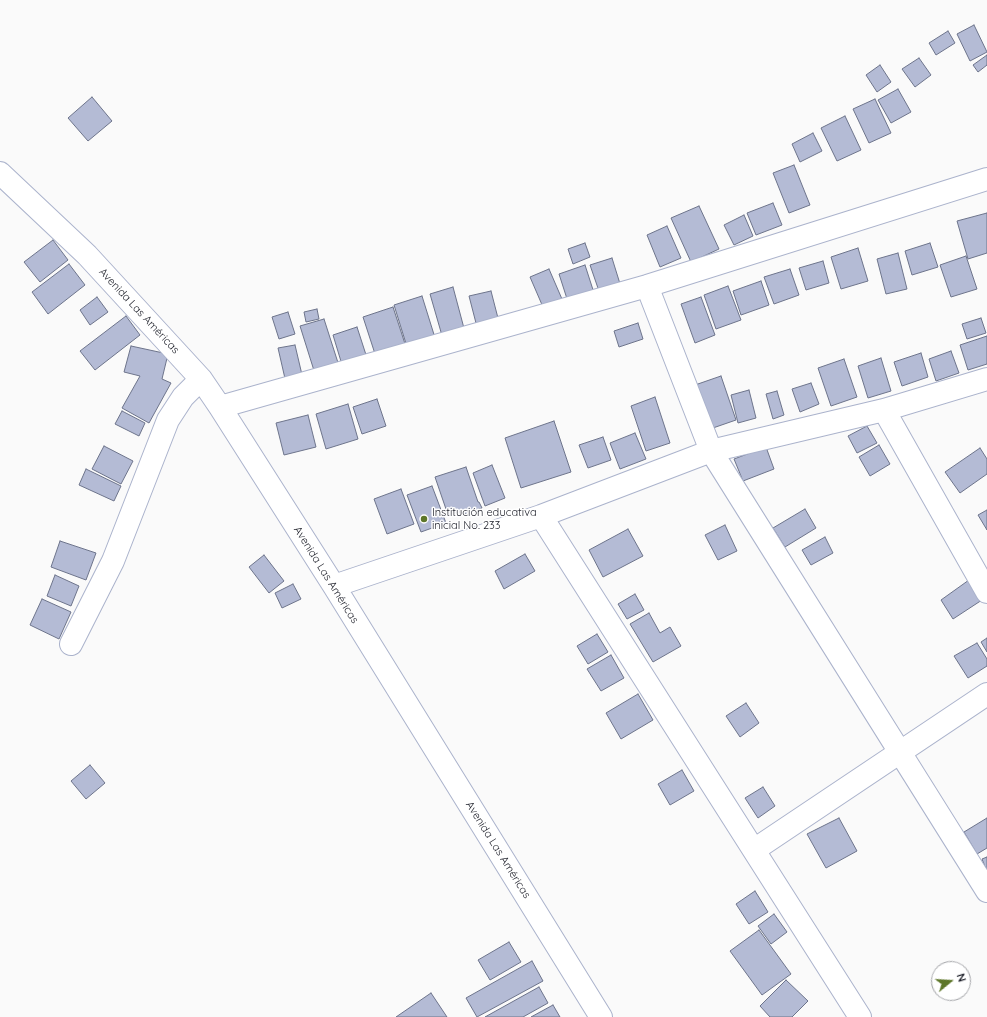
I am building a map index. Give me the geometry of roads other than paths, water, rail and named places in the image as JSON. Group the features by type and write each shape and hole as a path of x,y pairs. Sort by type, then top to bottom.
{"street":[{"name":"Avenida Las Américas","path":"0,173 87,255 201,379 220,406 334,586 601,1017"},
{"path":"220,406 648,286 987,179"},
{"path":"648,286 711,452 987,891"},
{"path":"71,644 113,561 168,420 183,397 201,379"},
{"path":"334,586 541,516 711,452 884,410 987,379"},
{"path":"884,410 987,592"},
{"path":"541,516 860,1017"},
{"path":"754,850 987,694"}],"place":[{"name":"Institución educativa inicial No. 233","path":"424,519"}]}
